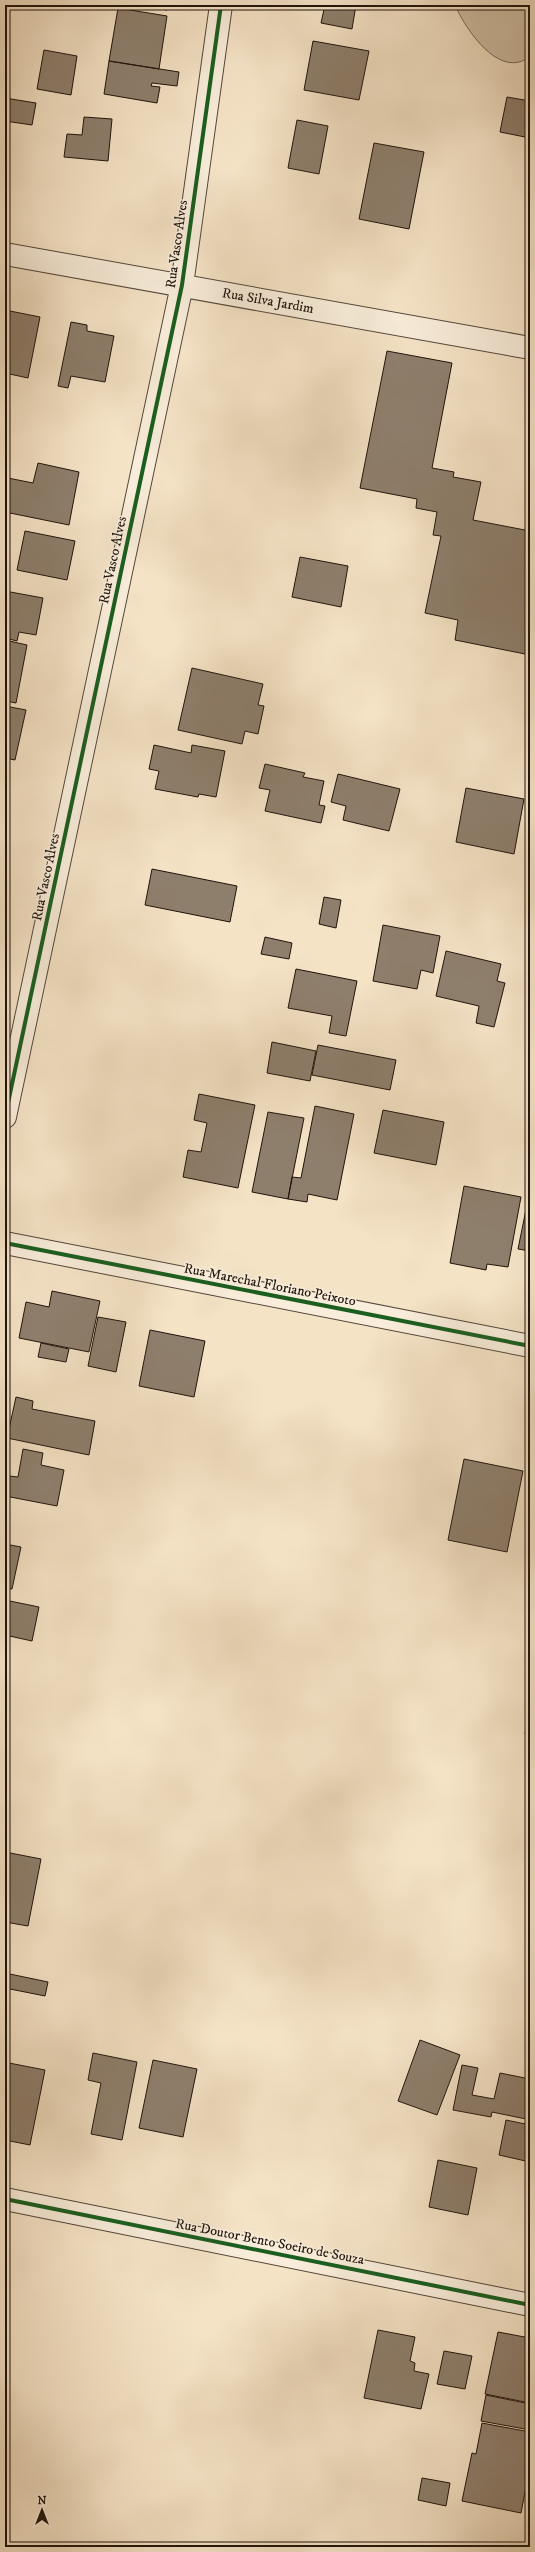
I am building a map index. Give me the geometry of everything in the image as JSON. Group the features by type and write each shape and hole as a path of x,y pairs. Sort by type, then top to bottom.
{"street":[{"name":"Rua Vasco Alves","path":"5,1117 182,285 221,5"},
{"name":"Rua Silva Jardim","path":"5,254 530,348"},
{"name":"Rua Marechal Floriano Peixoto","path":"5,1243 530,1346"},
{"name":"Rua Doutor Bento Soeiro de Souza","path":"5,2199 530,2305"}],"shaded area":[{"path":"455,5 530,5 530,56 520,62 509,62 499,59 489,53 472,34"}],"building":[{"path":"135,5 168,5 167,10"},
{"path":"325,5 356,5 352,29 321,23"},
{"path":"118,8 167,16 159,69 109,61"},
{"path":"313,41 369,51 359,100 304,90"},
{"path":"44,50 77,56 71,95 37,89"},
{"path":"109,61 179,72 177,86 152,83 151,86 160,87 157,103 104,94"},
{"path":"507,97 530,101 530,138 500,132"},
{"path":"5,98 36,103 32,125 5,121"},
{"path":"84,117 112,119 108,161 64,157 67,134 82,135"},
{"path":"297,120 328,126 319,174 288,168"},
{"path":"374,143 424,152 409,229 359,219"},
{"path":"10,311 40,317 28,378 5,373 5,334"},
{"path":"71,322 87,325 87,331 114,336 105,382 71,376 68,388 58,386"},
{"path":"387,351 452,363 432,468 454,472 453,477 481,482 473,520 530,531 530,655 455,640 458,620 425,613 441,536 433,535 437,512 416,508 417,499 360,488"},
{"path":"38,463 79,472 69,525 5,512 8,478 33,483"},
{"path":"25,531 75,541 67,580 17,570"},
{"path":"300,557 348,566 341,607 292,597"},
{"path":"5,591 43,598 36,635 19,632 17,641 5,638"},
{"path":"5,640 27,645 16,703 5,701"},
{"path":"192,668 263,684 258,705 264,706 258,734 245,731 242,744 178,730"},
{"path":"5,706 26,710 15,760 5,758"},
{"path":"154,745 191,753 192,745 225,751 216,797 199,794 198,797 155,789 159,771 149,769"},
{"path":"265,764 305,773 303,777 324,781 319,805 325,806 321,823 265,811 270,790 259,788"},
{"path":"338,774 400,789 389,831 343,820 346,806 331,802"},
{"path":"466,788 524,799 514,854 456,842"},
{"path":"152,869 237,886 230,922 145,905"},
{"path":"324,897 341,900 336,928 319,924"},
{"path":"383,925 440,936 433,973 421,970 417,989 373,981"},
{"path":"265,937 292,943 289,959 261,954"},
{"path":"446,951 501,964 497,981 505,983 494,1027 476,1023 479,1006 436,996"},
{"path":"296,969 357,981 346,1036 329,1033 332,1016 288,1008"},
{"path":"272,1042 316,1051 310,1081 267,1073"},
{"path":"318,1045 396,1060 390,1090 312,1075"},
{"path":"199,1094 255,1105 238,1188 183,1177 188,1150 201,1152 207,1123 194,1120"},
{"path":"315,1106 354,1114 337,1200 308,1194 307,1202 288,1199 292,1177 301,1178"},
{"path":"383,1110 444,1122 436,1165 374,1153"},
{"path":"268,1112 304,1118 288,1199 252,1192"},
{"path":"464,1186 521,1197 508,1267 487,1264 486,1270 450,1263"},
{"path":"530,1190 530,1251 518,1249"},
{"path":"52,1291 100,1301 89,1352 19,1338 26,1302 49,1307"},
{"path":"98,1317 126,1322 116,1372 88,1366"},
{"path":"150,1330 205,1341 194,1397 139,1386"},
{"path":"41,1343 69,1349 66,1362 38,1357"},
{"path":"16,1397 33,1401 32,1409 95,1421 89,1455 7,1438"},
{"path":"23,1449 43,1453 41,1465 64,1470 57,1506 5,1496 9,1476 18,1477"},
{"path":"464,1459 523,1471 507,1552 448,1540"},
{"path":"5,1544 21,1547 12,1589 5,1588"},
{"path":"5,1600 39,1607 32,1641 5,1635"},
{"path":"530,1710 530,1734 525,1734"},
{"path":"5,1852 41,1859 28,1926 5,1922"},
{"path":"5,1973 48,1982 45,1996 5,1988"},
{"path":"420,2040 460,2055 437,2115 398,2101"},
{"path":"93,2053 137,2062 122,2140 91,2134 101,2083 88,2080"},
{"path":"153,2060 197,2069 183,2137 139,2128"},
{"path":"9,2063 45,2070 30,2145 5,2140 5,2083"},
{"path":"462,2065 478,2068 472,2095 494,2099 500,2073 530,2079 530,2125 525,2124 526,2119 492,2112 491,2117 453,2110"},
{"path":"506,2120 530,2125 530,2162 499,2155"},
{"path":"438,2160 477,2168 468,2215 429,2207"},
{"path":"378,2330 415,2337 410,2361 415,2363 414,2371 429,2374 421,2409 364,2398"},
{"path":"498,2332 530,2338 530,2403 485,2394"},
{"path":"444,2351 472,2356 465,2389 437,2384"},
{"path":"486,2395 530,2404 530,2430 481,2421"},
{"path":"482,2423 530,2432 526,2464 530,2466 521,2513 462,2501 472,2453 476,2454"},
{"path":"422,2478 450,2483 446,2506 418,2500"}],"cycle path":[{"path":"5,1117 182,285 221,5"},
{"path":"5,1243 530,1346"},
{"path":"5,2199 530,2305"}]}
